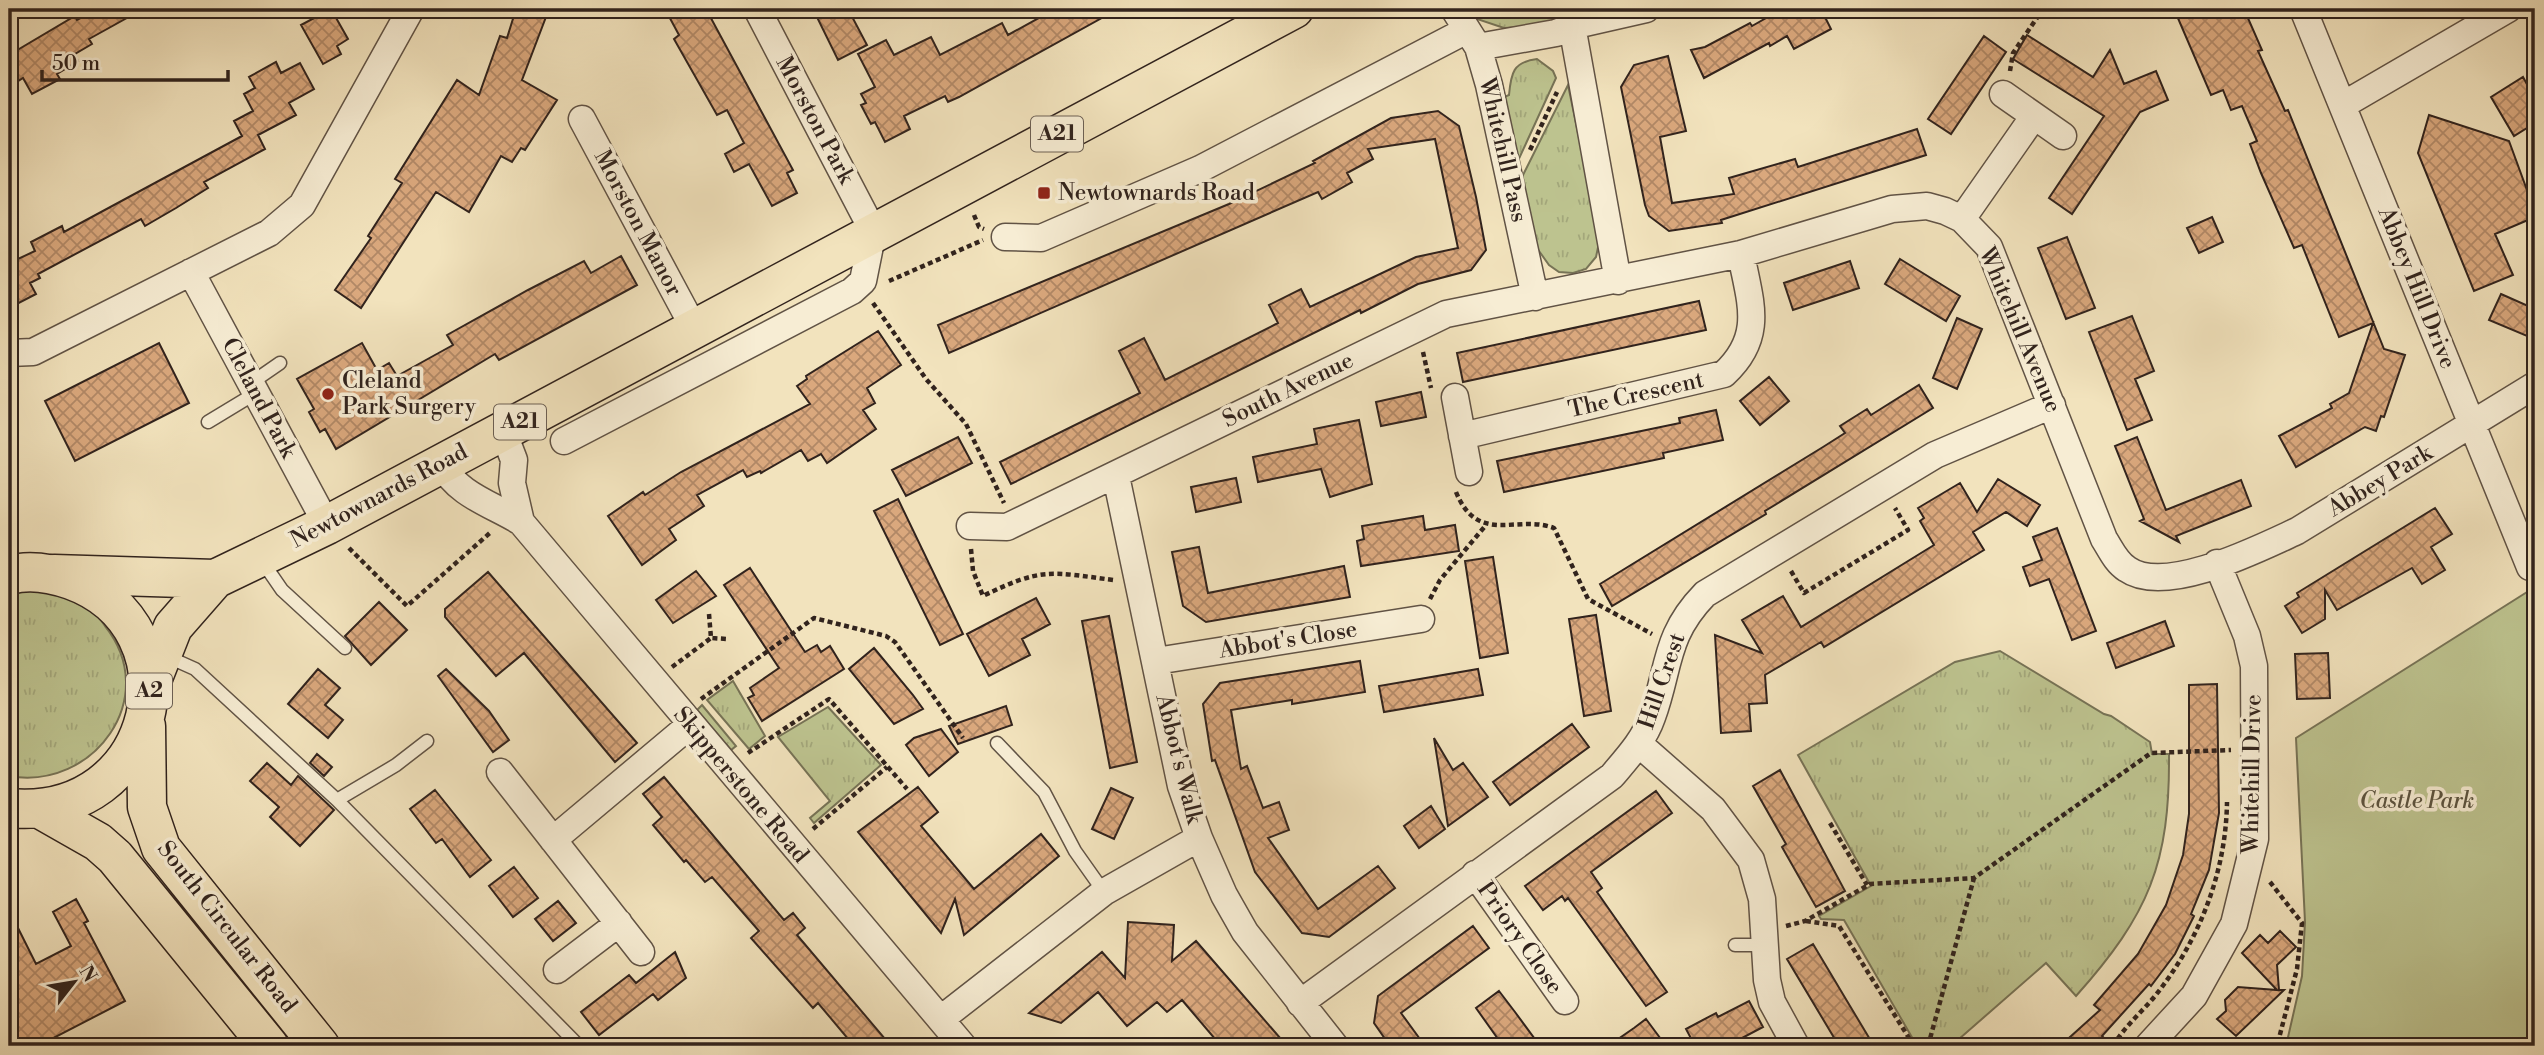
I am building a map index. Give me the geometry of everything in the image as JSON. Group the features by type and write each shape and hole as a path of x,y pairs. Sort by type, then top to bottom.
{"main road":[{"name":"Newtownards Road","path":"152,686 173,627 215,579 330,523 873,231 1294,9"},
{"name":"Newtownards Road","path":"23,572 215,579"},
{"name":"A2","path":"23,572 86,585 113,605 133,632 145,659 152,686 132,752 108,780 77,800 24,809"},
{"name":"South Circular Road","path":"152,686 146,807 161,848 320,1046"},
{"name":"South Circular Road","path":"24,809 98,842 115,857 269,1046"}],"street":[{"path":"9,353 33,352 269,233 302,205 411,9"},
{"name":"Morston Park","path":"757,9 873,231"},
{"path":"1005,237 1041,238 1200,169 1466,29 1646,9"},
{"name":"Abbey Hill Drive","path":"2303,9 2530,567"},
{"path":"2343,105 2508,9"},
{"path":"1570,18 1618,281"},
{"name":"Whitehill Pass","path":"1466,29 1513,192 1535,297"},
{"path":"2003,94 2063,136"},
{"path":"1962,219 2034,116"},
{"name":"Morston Manor","path":"582,119 694,328"},
{"name":"Whitehill Avenue","path":"1618,281 1741,254 1892,209 1927,206 1962,219 1989,247 1997,263 2104,539 2116,560 2129,571 2144,576 2169,578 2217,563"},
{"path":"564,441 852,290 863,281 873,231"},
{"name":"The Crescent","path":"1462,436 1724,374 1739,360 1750,338 1752,303 1741,254"},
{"name":"Cleland Park","path":"191,272 330,523"},
{"name":"South Avenue","path":"970,526 1007,527 1014,524 1446,314 1618,281"},
{"name":"Abbey Park","path":"2217,563 2297,531 2535,385"},
{"path":"1444,395 1462,436 1461,479"},
{"name":"Hill Crest","path":"1300,1003 1612,776 1639,744 1652,717 1665,660 1687,612 1705,594 1935,455 2052,405"},
{"name":"Skipperstone Road","path":"503,431 514,460 512,483 516,519"},
{"name":"Skipperstone Road","path":"441,463 449,479 461,490 516,519 963,1046"},
{"name":"Abbot's Walk","path":"1115,476 1181,786 1199,838 1224,895 1245,932 1335,1046"},
{"name":"Whitehill Drive","path":"2148,1046 2194,996 2234,924 2255,839 2254,666 2247,636 2217,563"},
{"name":"Abbot's Close","path":"1156,661 1421,619"},
{"path":"553,840 686,720"},
{"path":"1639,744 1713,809 1751,860 1762,899 1765,972 1772,1002 1796,1046"},
{"path":"500,772 641,952"},
{"path":"941,1019 1104,892 1199,838"},
{"name":"Priory Close","path":"1475,874 1565,1001"},
{"path":"557,970 619,923"}],"lane":[{"path":"208,422 253,388 280,363"},
{"path":"260,557 282,590 345,648"},
{"path":"152,686 195,669 337,800 579,1046"},
{"path":"337,800 396,765 426,741"},
{"path":"997,743 1044,792 1075,851 1104,892"},
{"path":"1735,945 1765,939"}],"path":[{"path":"2003,94 2012,53 2043,9"},
{"path":"1513,192 1518,174 1563,80 1577,67"},
{"path":"1005,237 982,240 885,283 863,281 867,295 926,379 966,424 1014,524"},
{"path":"1418,327 1444,395"},
{"path":"1461,479 1459,500 1486,525 1522,526 1538,522 1553,528 1588,599 1672,645"},
{"path":"1778,549 1804,593 1908,530 1881,486"},
{"path":"330,523 347,546 407,606 516,519"},
{"path":"1421,619 1440,580 1486,525"},
{"path":"970,526 973,571 983,596 1017,579 1047,572 1138,583"},
{"path":"709,614 711,638"},
{"path":"686,720 814,618 886,636 895,642 963,738"},
{"path":"654,681 711,638 727,639"},
{"path":"728,769 829,699 907,789"},
{"path":"1765,939 1805,921 1867,885 1975,878 2151,753 2235,750 2229,758"},
{"path":"793,845 887,767"},
{"path":"2113,1046 2176,968 2198,929 2218,873 2227,817 2227,794"},
{"path":"1830,823 1867,885"},
{"path":"2249,871 2266,878 2302,923 2297,969 2277,1046"},
{"path":"1928,1046 1975,878"},
{"path":"1805,921 1839,926 1914,1046"}],"green space":[{"path":"1472,9 1554,9 1555,25 1504,28 1477,19"},
{"path":"1537,59 1553,71 1556,78 1517,163 1504,97 1509,95 1512,75 1518,66"},
{"path":"1568,85 1600,238 1596,257 1586,269 1573,273 1559,272 1549,265 1534,244 1521,179"},
{"path":"41,587 86,605 105,626 121,653 126,682 122,709 110,733 92,754 68,769 40,777 9,776 9,589"},
{"name":"Castle Park","path":"2535,587 2535,1046 2286,1046 2302,976 2305,922 2296,738"},
{"path":"2000,651 2150,742 2152,754 2169,754 2165,827 2159,857 2138,912 2101,967 2076,996 2046,963 1951,1046 1917,1046 1844,920 1821,919 1819,916 1871,886 1798,755 1955,662"},
{"path":"733,681 765,736 749,749 707,700"},
{"path":"702,705 736,746 731,750 697,710"},
{"path":"828,707 881,765 814,823 810,818 830,801 778,737"}],"building":[{"path":"98,9 143,9 89,39 92,44 75,54 78,61 57,74 60,79 32,94 23,78 9,87 9,55 75,16 77,20"},
{"path":"331,9 348,39 337,46 341,54 323,64 301,25"},
{"path":"516,9 549,9 522,80 557,100 525,150 521,148 512,162 501,156 469,212 436,192 361,308 335,290 371,238 368,236 402,183 395,179 457,80 479,95 500,36 507,38"},
{"path":"665,9 706,9 793,170 787,173 797,193 772,206 749,164 734,172 725,154 744,143 727,110 717,115 674,39 679,35"},
{"path":"813,9 848,9 867,45 838,60"},
{"path":"1055,9 1118,9 959,97 948,102 945,96 904,116 910,129 885,142 875,122 871,124 861,105 866,103 861,94 875,87 858,54 886,40 894,55 931,37 940,55 1002,23 1008,35"},
{"path":"1782,9 1821,9 1831,29 1794,49 1787,36 1704,78 1691,50 1705,47 1750,23 1752,26"},
{"path":"2174,9 2244,9 2262,50 2258,51 2285,111 2288,110 2384,349 2405,355 2384,417 2381,416 2376,431 2365,427 2296,467 2279,436 2332,408 2330,404 2349,393 2373,323 2339,337 2302,245 2294,248 2261,173 2250,144 2257,141 2242,106 2231,110 2223,90 2211,95"},
{"path":"2027,35 2093,77 2110,50 2124,84 2156,71 2168,100 2140,112 2072,214 2049,198 2104,116 2013,59"},
{"path":"1984,36 2006,52 1951,134 1928,119"},
{"path":"1668,56 1686,131 1660,137 1672,203 1734,194 1729,178 1795,159 1798,167 1917,129 1926,155 1721,220 1722,223 1669,231 1649,216 1645,205 1621,87 1634,65"},
{"path":"276,62 281,73 300,63 314,89 289,103 296,115 258,135 265,149 204,182 208,188 145,226 141,219 38,274 40,278 30,283 36,294 15,305 9,294 9,241 18,259 35,251 31,242 62,226 64,232 242,136 234,121 253,111 244,94 255,88 249,77"},
{"path":"2523,77 2535,99 2535,123 2514,136 2491,97"},
{"path":"1438,111 1459,126 1476,197 1486,250 1471,270 1418,284 1361,313 1360,310 1011,484 1000,462 1140,393 1119,351 1144,338 1165,380 1278,323 1269,305 1301,289 1310,307 1416,257 1458,248 1435,139 1368,149 1373,159 1347,173 1352,182 1322,199 1318,192 949,353 938,325 1229,204 1315,163 1313,161 1391,118"},
{"path":"2429,115 2509,141 2535,212 2535,217 2495,234 2513,275 2474,291 2418,153"},
{"path":"2212,217 2223,242 2199,253 2187,228"},
{"path":"2067,237 2095,308 2066,319 2038,248"},
{"path":"621,256 637,285 499,360 495,354 336,449 325,429 320,432 309,412 314,409 297,379 362,343 377,370 389,363 397,376 453,345 447,335 528,290 584,261 591,273"},
{"path":"1900,259 1960,296 1946,321 1885,284"},
{"path":"1850,261 1859,288 1793,310 1784,283"},
{"path":"2501,294 2535,309 2527,336 2489,320"},
{"path":"1699,301 1706,330 1463,382 1457,353"},
{"path":"2132,316 2154,371 2135,379 2152,420 2127,430 2089,332"},
{"path":"1957,318 1982,329 1957,389 1933,378"},
{"path":"878,331 901,365 867,388 875,403 863,410 876,429 827,463 821,454 808,461 801,450 761,473 760,471 747,477 743,470 697,495 704,506 669,529 676,540 642,565 608,516 643,492 645,495 681,472 810,404 797,386 807,379 806,376"},
{"path":"159,343 189,403 75,461 45,401"},
{"path":"1769,377 1789,401 1760,425 1740,401"},
{"path":"1919,385 1933,408 1765,511 1766,514 1612,606 1600,584 1845,433 1840,426 1867,409 1871,415"},
{"path":"1421,392 1426,417 1381,426 1376,402"},
{"path":"1716,410 1723,440 1663,453 1664,458 1504,492 1497,461 1680,423 1679,418"},
{"path":"1359,420 1372,484 1330,497 1321,469 1258,482 1253,457 1317,444 1314,429"},
{"path":"958,437 972,463 906,496 892,470"},
{"path":"2137,437 2166,510 2241,480 2251,506 2176,536 2179,542 2140,521 2144,519 2115,446"},
{"path":"1236,478 1241,502 1196,512 1191,487"},
{"path":"1998,479 2040,505 2027,526 2006,512 1973,532 1984,550 1824,647 1821,642 1765,675 1767,703 1749,704 1751,731 1721,733 1715,635 1762,653 1742,620 1783,596 1801,627 1934,545 1920,521 1924,518 1918,508 1960,483 1977,512"},
{"path":"898,499 963,634 940,645 874,511"},
{"path":"2435,508 2452,534 2431,547 2445,570 2422,584 2412,568 2337,610 2325,590 2325,619 2302,633 2285,606 2299,597 2297,593"},
{"path":"1423,516 1425,530 1455,525 1459,551 1361,566 1357,541 1364,539 1362,526"},
{"path":"2057,528 2096,631 2072,640 2049,579 2030,586 2023,567 2042,560 2033,537"},
{"path":"1199,547 1208,593 1344,566 1350,597 1206,622 1183,606 1172,552"},
{"path":"1493,557 1508,653 1480,658 1465,561"},
{"path":"750,568 805,652 817,645 821,652 830,646 844,669 762,721 748,698 754,695 750,688 779,668 724,585"},
{"path":"696,571 716,596 673,623 656,600"},
{"path":"488,572 637,743 615,762 524,653 496,676 445,617 445,609"},
{"path":"1036,598 1050,624 1022,639 1030,655 989,676 967,634"},
{"path":"379,602 407,630 371,665 345,636"},
{"path":"1596,615 1611,711 1584,716 1569,619"},
{"path":"1109,616 1137,762 1110,768 1082,621"},
{"path":"2165,621 2174,646 2116,668 2107,643"},
{"path":"874,648 923,709 894,724 849,669"},
{"path":"2328,653 2330,698 2297,699 2295,654"},
{"path":"1360,661 1365,692 1292,704 1292,700 1231,710 1241,769 1247,766 1263,808 1279,802 1289,830 1268,838 1318,909 1378,866 1395,888 1329,937 1302,933 1255,872 1215,760 1212,761 1203,704 1220,683"},
{"path":"318,669 340,688 325,705 343,720 328,738 288,704"},
{"path":"446,669 489,711 509,740 493,752 438,676"},
{"path":"1478,669 1483,695 1384,712 1379,686"},
{"path":"2217,684 2219,813 2209,870 2191,914 2194,916 2175,954 2151,986 2149,984 2102,1036 2111,1046 2060,1046 2100,1010 2094,1005 2138,954 2166,905 2183,855 2189,814 2189,685"},
{"path":"1006,706 1012,725 958,744 949,726"},
{"path":"1572,724 1589,747 1510,805 1493,782"},
{"path":"941,729 958,752 929,776 906,745 914,738"},
{"path":"1434,738 1453,770 1463,763 1488,797 1448,826"},
{"path":"317,754 332,767 324,776 310,763"},
{"path":"267,763 291,785 298,776 334,810 300,846 270,817 279,807 250,781"},
{"path":"1780,770 1845,891 1816,907 1782,847 1786,844 1753,786"},
{"path":"664,777 784,920 793,913 805,928 797,935 891,1046 854,1046 818,1003 813,1008 751,938 759,931 712,877 705,882 686,860 684,862 653,825 662,817 643,794"},
{"path":"918,787 938,812 921,826 974,889 1041,834 1059,856 964,935 955,899 941,933 858,832"},
{"path":"1111,788 1133,798 1114,839 1092,829"},
{"path":"435,790 491,860 470,877 442,839 436,843 410,809"},
{"path":"1656,791 1672,813 1591,872 1602,888 1597,892 1667,992 1646,1006 1568,898 1565,901 1562,896 1543,910 1525,886"},
{"path":"1431,806 1445,829 1419,848 1404,826"},
{"path":"514,867 538,898 513,917 489,886"},
{"path":"76,899 88,921 84,923 125,1001 38,1046 9,1046 9,910 36,964 71,946 53,912"},
{"path":"558,901 576,923 553,941 535,919"},
{"path":"1128,922 1174,925 1172,961 1196,941 1287,1046 1221,1046 1182,1000 1167,1012 1157,1002 1127,1026 1098,992 1061,1023 1029,1013 1102,952 1125,978"},
{"path":"1473,926 1489,948 1401,1013 1425,1046 1390,1046 1374,1023 1378,996"},
{"path":"2280,931 2296,947 2277,965 2279,990 2284,990 2236,1036 2217,1019 2226,1011 2225,1000 2238,987 2277,990 2242,953 2260,935 2268,943"},
{"path":"1813,944 1874,1046 1839,1046 1787,959"},
{"path":"675,952 686,978 658,1000 653,994 599,1035 581,1012 629,975 636,983"},
{"path":"1499,991 1540,1046 1503,1046 1476,1008"},
{"path":"1749,1001 1763,1027 1727,1046 1695,1046 1686,1029 1716,1013 1718,1017"},
{"path":"1646,1019 1666,1046 1608,1046 1634,1028"}],"place":[{"name":"Newtownards Road","path":"1044,193"},
{"name":"Cleland Park Surgery","path":"328,394"}]}
